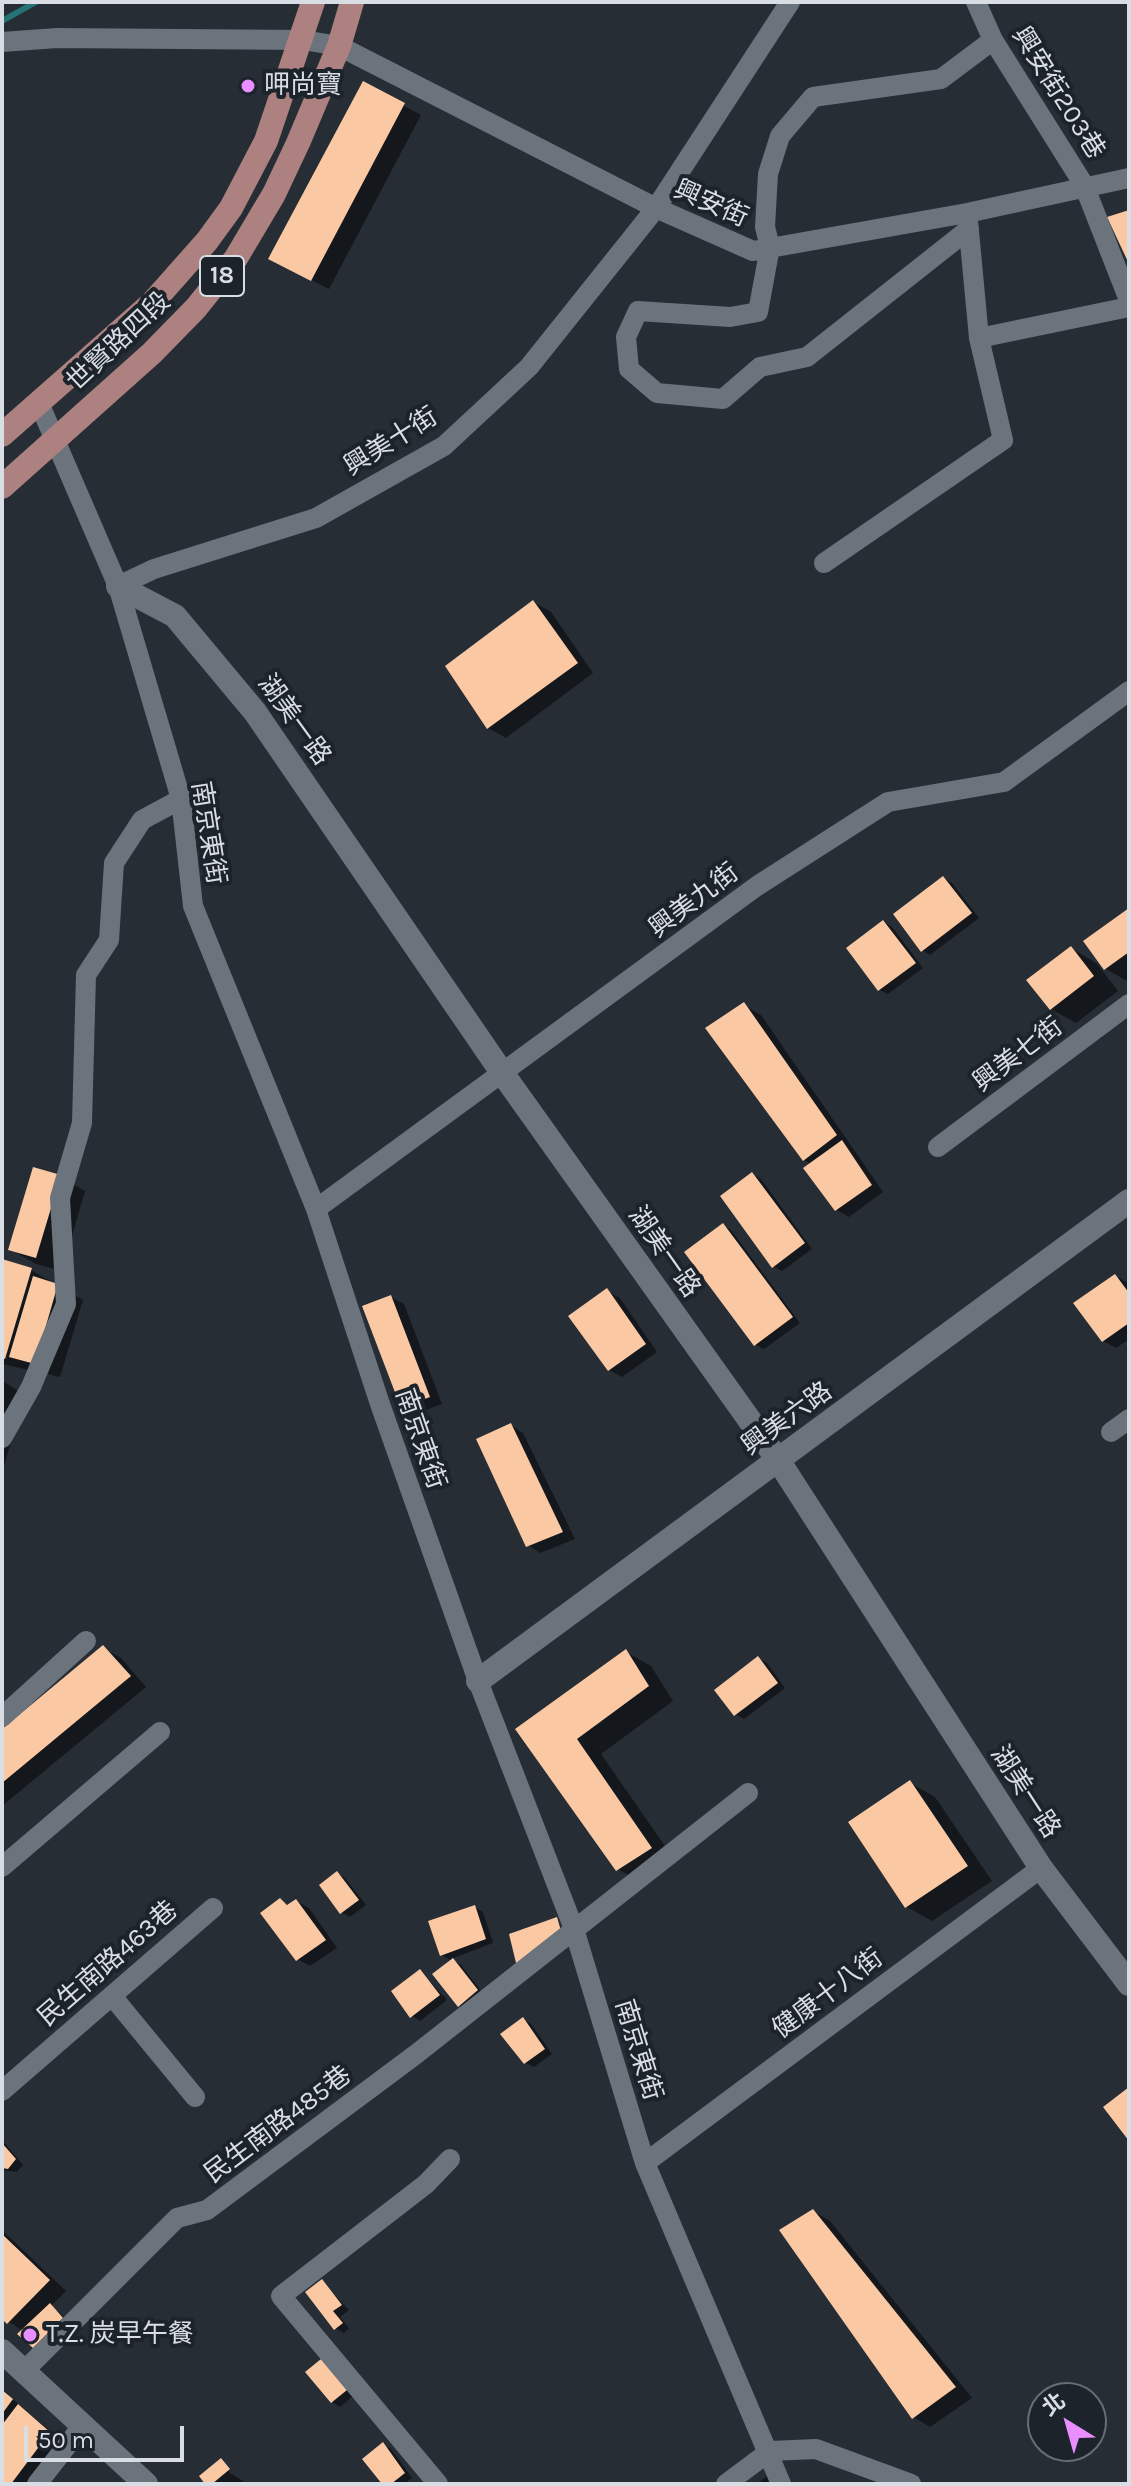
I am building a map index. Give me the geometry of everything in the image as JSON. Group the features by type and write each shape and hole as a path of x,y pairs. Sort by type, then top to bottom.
{"main road":[{"name":"世賢路四段","path":"2,435 153,302 207,241 231,208 266,141 303,40 313,2"},
{"name":"世賢路四段","path":"2,487 152,353 196,308 236,258 280,181 339,46 352,2"}],"street":[{"name":"興美十街","path":"118,586 154,569 316,518 444,446 529,367 656,208 790,2"},
{"name":"興安街203巷","path":"976,2 993,40 1084,185 1129,300"},
{"name":"興安街","path":"2,42 57,38 303,40 339,46 656,208 753,251 968,221 1084,185 1129,178"},
{"path":"968,221 807,357 760,367 723,399 657,393 629,369 626,337 638,311 730,317 758,312 770,247 765,227 768,174 780,136 813,97 941,79 993,40"},
{"path":"824,563 1003,440 979,338 968,221"},
{"path":"979,338 1129,307"},
{"name":"南京東街","path":"39,403 118,586 181,799 193,906 316,1209 380,1404 478,1681 574,1929 645,2163 770,2451 781,2484"},
{"name":"湖美一路","path":"118,586 175,616 255,712 503,1074 778,1460 1041,1868 1129,1984"},
{"name":"興美九街","path":"316,1209 757,886 888,802 1004,782 1129,691"},
{"path":"2,1438 31,1387 66,1304 60,1198 82,1123 86,975 109,940 114,863 142,820 181,799"},
{"name":"興美七街","path":"938,1147 1129,1004"},
{"name":"興美六路","path":"478,1681 1129,1201"},
{"path":"1111,1432 1129,1419"},
{"path":"2,1717 86,1641"},
{"path":"2,1867 160,1732"},
{"name":"民生南路485巷","path":"24,2371 177,2218 207,2210 415,2055 748,1793"},
{"name":"健康十八街","path":"645,2163 1041,1868"},
{"name":"民生南路463巷","path":"2,2091 213,1908"},
{"path":"112,1996 195,2097"},
{"path":"438,2484 281,2296 403,2202 450,2159"},
{"path":"2,2351 146,2484"},
{"path":"37,2484 83,2425"},
{"path":"726,2484 770,2451 816,2449 911,2484"}],"building":[{"path":"363,81 405,103 311,281 268,259"},
{"path":"1129,210 1129,264 1107,217"},
{"path":"533,600 578,663 487,729 445,666"},
{"path":"943,876 972,913 921,952 893,914"},
{"path":"1129,908 1129,952 1104,970 1083,941"},
{"path":"883,920 916,963 878,991 846,948"},
{"path":"1071,946 1094,976 1050,1010 1026,980"},
{"path":"744,1002 837,1135 803,1161 705,1028"},
{"path":"842,1140 872,1185 835,1211 803,1168"},
{"path":"33,1167 61,1175 36,1258 8,1250"},
{"path":"752,1172 805,1243 772,1268 720,1196"},
{"path":"723,1223 793,1317 754,1346 684,1252"},
{"path":"2,1259 32,1268 5,1359 2,1358"},
{"path":"1115,1274 1129,1293 1129,1323 1102,1342 1073,1303"},
{"path":"33,1276 58,1284 35,1364 9,1357"},
{"path":"607,1288 646,1344 608,1371 568,1316"},
{"path":"391,1295 430,1397 401,1408 362,1306"},
{"path":"511,1423 563,1532 526,1547 476,1439"},
{"path":"103,1645 131,1676 2,1783 2,1729"},
{"path":"626,1649 649,1686 577,1739 652,1848 616,1871 515,1729"},
{"path":"758,1656 778,1683 734,1716 714,1690"},
{"path":"910,1780 968,1866 905,1908 848,1822"},
{"path":"337,1871 359,1900 340,1914 319,1885"},
{"path":"280,1898 287,1905 296,1899 326,1940 296,1961 260,1913"},
{"path":"475,1905 486,1939 440,1956 428,1921"},
{"path":"557,1917 561,1931 517,1967 509,1934"},
{"path":"453,1958 478,1990 458,2007 432,1974"},
{"path":"420,1969 440,1995 410,2018 391,1991"},
{"path":"523,2017 545,2049 524,2064 500,2034"},
{"path":"1129,2087 1129,2141 1103,2107"},
{"path":"2,2143 16,2159 8,2169 2,2168"},
{"path":"813,2209 956,2387 912,2419 779,2230"},
{"path":"2,2234 50,2280 7,2324 2,2319"},
{"path":"322,2279 342,2305 333,2311 343,2323 334,2330 305,2292"},
{"path":"50,2303 63,2318 33,2348 17,2334"},
{"path":"321,2359 347,2390 331,2403 305,2372"},
{"path":"2,2390 13,2399 2,2414"},
{"path":"18,2404 50,2432 11,2484 2,2484 2,2425"},
{"path":"383,2442 405,2473 391,2484 382,2484 362,2459"},
{"path":"221,2458 230,2469 212,2484 205,2484 199,2476"}],"waterway":[{"path":"2,21 36,2"}],"place":[{"name":"呷尚寶","path":"248,86"},
{"name":"T.Z. 炭早午餐","path":"30,2335"}]}
